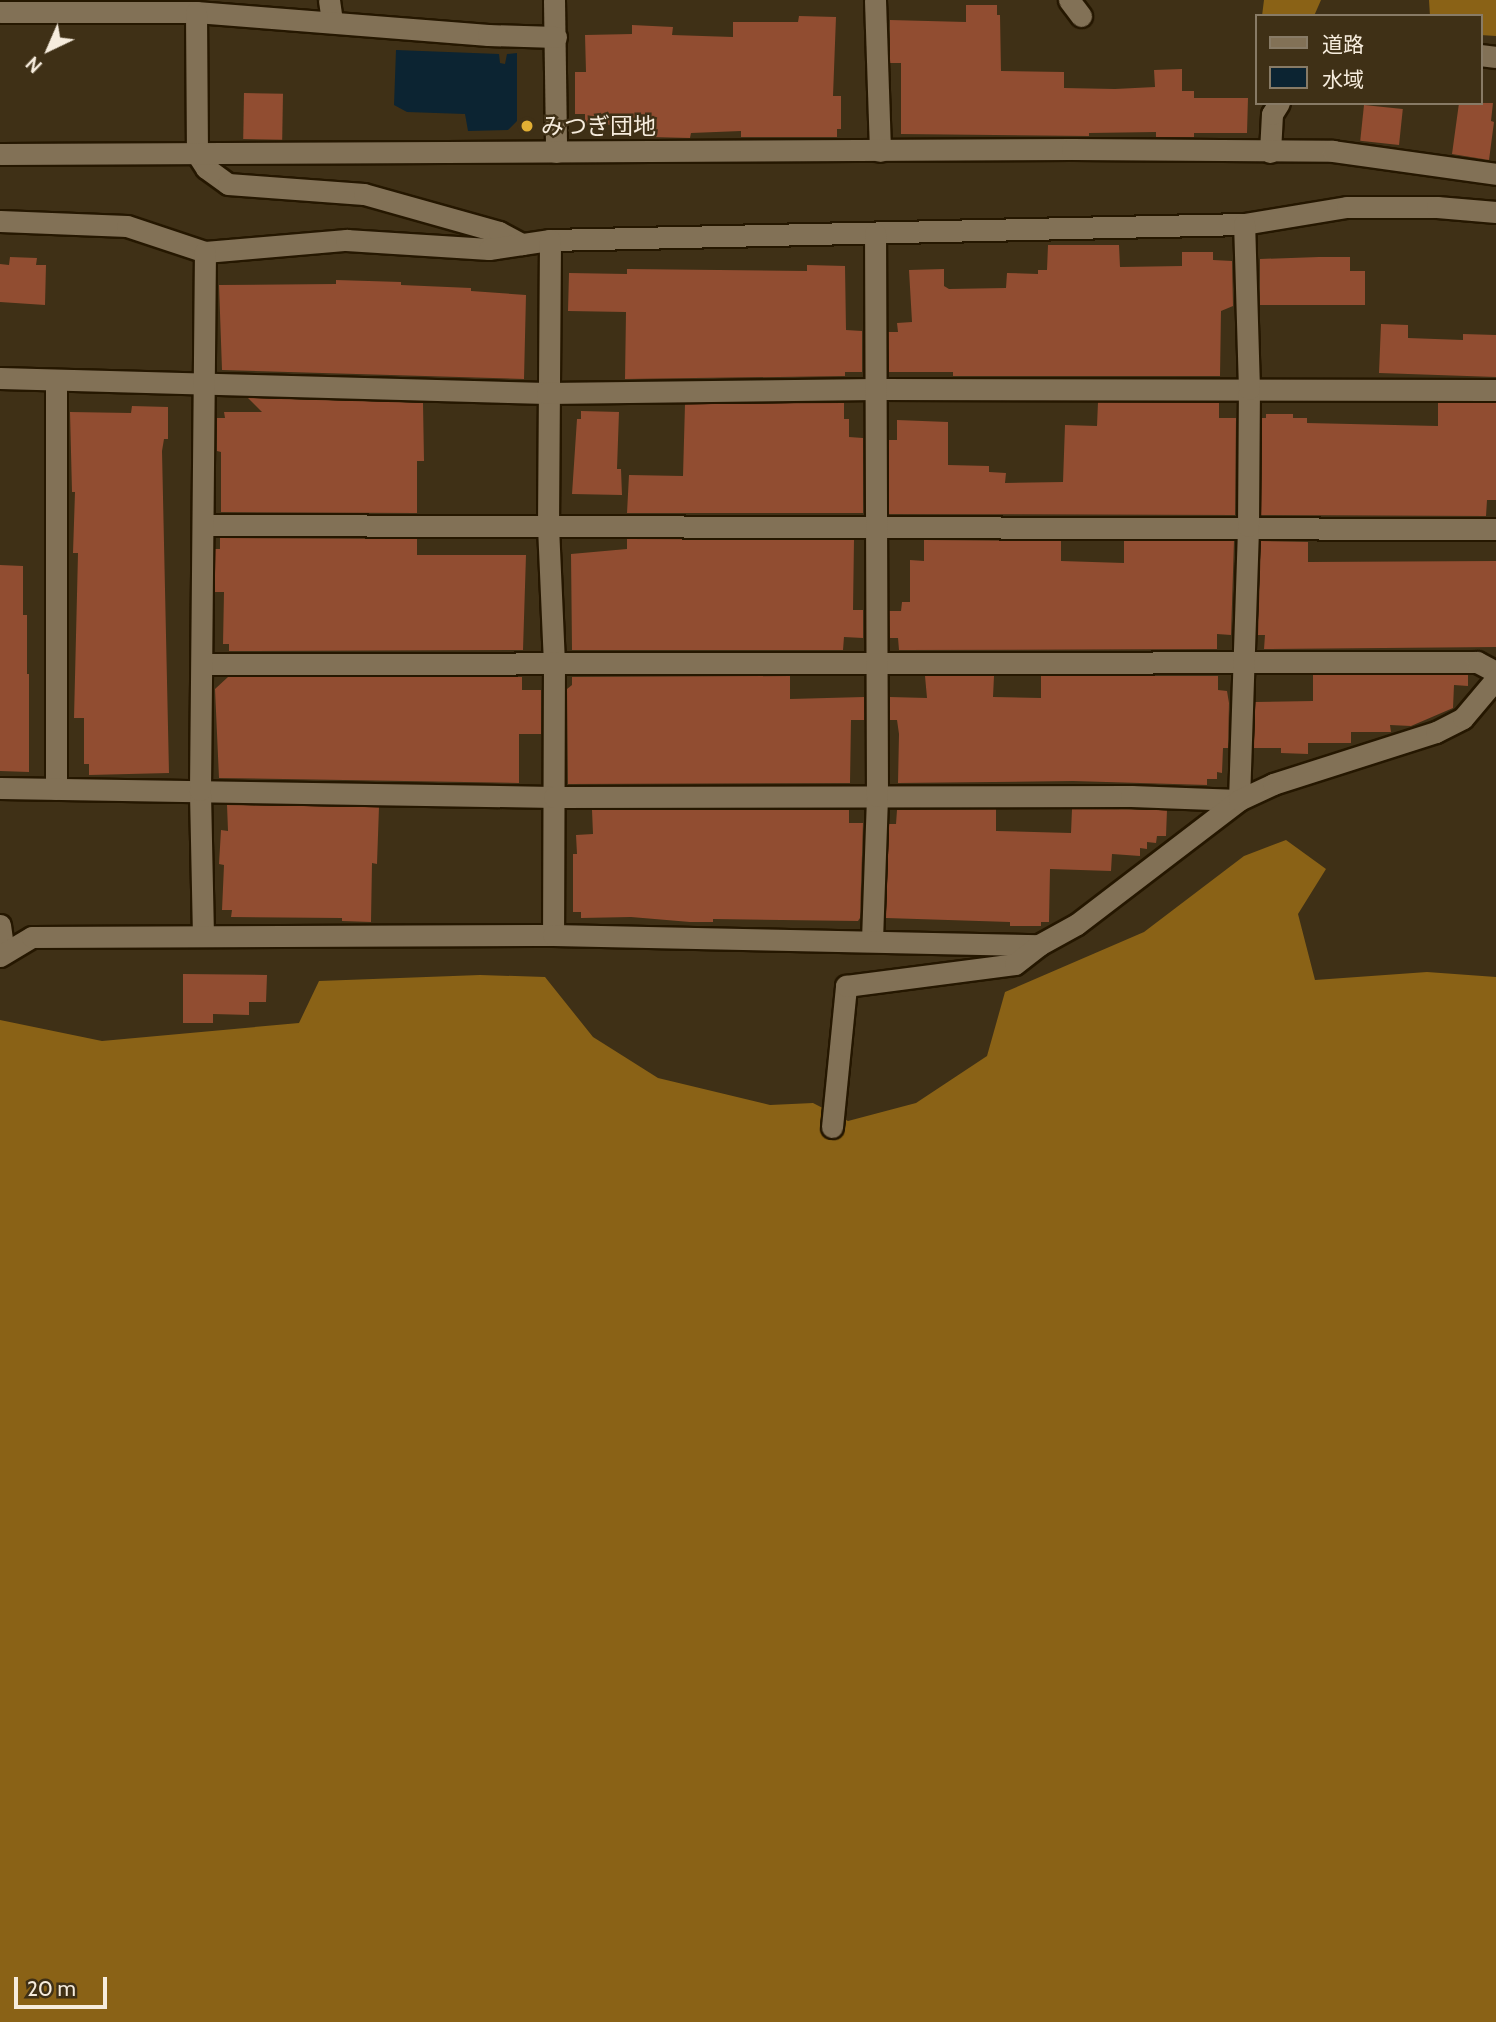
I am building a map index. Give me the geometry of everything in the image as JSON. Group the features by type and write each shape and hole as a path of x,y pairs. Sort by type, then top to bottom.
{"street":[{"path":"329,0 332,22"},
{"path":"554,0 556,152"},
{"path":"875,0 880,151"},
{"path":"0,12 196,12 488,35 556,37"},
{"path":"196,12 197,154 206,168 228,184 364,194 499,232 522,244"},
{"path":"1270,152 1272,114 1278,105"},
{"path":"0,154 1333,151 1496,174"},
{"path":"0,221 127,226 205,252 346,240 489,249 550,240 1244,224 1347,207 1437,207 1496,212"},
{"path":"1239,800 1248,526 1249,389 1244,224"},
{"path":"872,940 877,796 875,233"},
{"path":"550,240 547,393 548,526 554,662 553,936"},
{"path":"203,936 200,790 205,252"},
{"path":"0,378 204,386 547,393 876,389 1496,390"},
{"path":"56,381 56,789"},
{"path":"203,525 1248,526 1496,529"},
{"path":"202,664 1477,662 1496,672"},
{"path":"832,1127 846,986 1015,964 1077,923 1239,800 1273,784 1436,733 1463,718 1496,679"},
{"path":"0,788 554,797 1131,796 1239,800"},
{"path":"0,925 2,954 32,937 553,936 1040,945"}],"shaded area":[{"path":"1264,0 1321,0 1315,14 1262,14"},
{"path":"1429,0 1496,0 1496,36 1482,35 1482,14 1430,14"},
{"path":"1286,840 1326,869 1298,914 1315,980 1427,972 1496,977 1496,2022 0,2022 0,1020 102,1041 299,1023 319,981 480,975 545,977 593,1037 658,1078 770,1105 813,1103 848,1121 916,1103 987,1056 1005,992 1144,932 1244,856"}],"water":[{"path":"396,50 499,54 500,63 505,64 507,54 517,53 517,121 508,130 468,131 465,114 407,112 394,105"}],"building":[{"path":"966,5 997,5 997,15 1000,15 1001,71 1064,72 1064,88 1115,89 1155,87 1154,70 1182,69 1182,91 1194,91 1194,98 1248,98 1247,133 1194,133 1194,137 1156,137 1156,132 1089,133 1089,136 901,134 901,63 890,63 890,20 966,22"},
{"path":"799,16 836,17 833,96 841,96 841,129 837,129 837,137 741,137 741,131 691,133 690,138 651,137 651,125 585,125 585,114 575,114 575,72 586,72 585,35 632,34 632,25 673,27 672,35 733,37 733,22 798,22"},
{"path":"244,93 283,94 282,140 243,139"},
{"path":"1493,103 1491,121 1494,122 1489,160 1452,154 1459,105"},
{"path":"1364,105 1403,109 1399,145 1360,141"},
{"path":"1048,245 1119,245 1120,267 1182,266 1182,252 1213,252 1213,260 1232,261 1233,306 1221,311 1220,376 953,376 953,372 889,372 888,332 898,332 897,323 912,322 909,270 944,269 944,286 949,289 1006,288 1007,273 1038,274 1038,270 1047,270"},
{"path":"10,257 37,258 36,265 46,265 45,305 0,302 0,264 9,265"},
{"path":"1350,257 1350,271 1365,271 1365,305 1260,305 1260,259"},
{"path":"807,265 845,266 846,330 862,331 862,372 845,372 845,376 625,379 626,312 568,311 569,273 627,274 627,269 807,271"},
{"path":"336,280 401,282 401,285 471,288 471,291 526,295 524,379 222,370 219,285 336,284"},
{"path":"1381,324 1408,325 1408,338 1463,340 1463,334 1496,335 1496,377 1379,373"},
{"path":"248,398 423,403 424,461 417,461 417,513 221,512 221,452 217,451 217,418 225,418 224,412 262,412"},
{"path":"1098,402 1219,403 1219,418 1236,418 1235,515 889,514 889,440 897,440 897,420 948,422 948,465 989,466 989,472 1006,473 1005,483 1063,482 1065,425 1097,426"},
{"path":"844,403 844,419 849,419 849,437 863,438 863,513 627,513 629,475 683,476 685,404"},
{"path":"1438,403 1496,403 1496,500 1487,500 1486,516 1261,515 1262,418 1266,418 1266,414 1293,414 1293,418 1307,418 1307,423 1438,426"},
{"path":"132,406 168,407 168,439 164,439 162,451 169,773 89,775 89,764 84,764 84,718 74,718 78,553 73,553 75,492 72,492 70,412 131,413"},
{"path":"581,411 619,412 617,469 621,469 622,495 572,494 577,419 581,419"},
{"path":"220,538 417,539 417,555 526,555 523,650 229,651 229,644 223,644 224,592 215,592 215,549 220,549"},
{"path":"627,539 854,540 853,610 863,610 863,638 844,637 843,650 572,650 571,554 627,549"},
{"path":"924,540 1061,541 1061,561 1124,563 1124,541 1234,541 1231,635 1217,634 1217,649 899,650 898,638 890,638 889,611 901,611 902,602 910,602 910,560 924,561"},
{"path":"1261,541 1308,542 1308,562 1496,561 1496,647 1264,649 1265,635 1258,635"},
{"path":"0,565 23,566 23,615 27,615 29,674 29,772 0,771"},
{"path":"1313,675 1468,675 1468,686 1454,685 1453,708 1411,726 1390,725 1391,732 1351,732 1351,743 1308,743 1308,754 1281,753 1281,748 1254,748 1255,702 1313,701"},
{"path":"790,676 790,699 864,697 864,720 851,720 850,783 568,784 567,689 572,685 572,677"},
{"path":"925,676 994,676 993,697 1041,698 1041,676 1218,676 1218,690 1227,691 1229,703 1228,748 1223,748 1222,773 1217,772 1217,779 1207,779 1207,785 1073,781 898,783 899,734 897,720 890,720 890,697 927,698"},
{"path":"228,677 522,677 522,690 541,690 541,734 519,734 519,783 219,778 215,689"},
{"path":"227,805 379,807 377,864 372,863 371,922 342,921 342,918 231,917 232,910 222,910 224,865 219,864 221,830 228,831"},
{"path":"996,809 996,831 1071,833 1072,809 1167,810 1166,836 1157,836 1156,843 1147,842 1147,849 1140,848 1140,856 1112,854 1111,871 1050,869 1049,922 1041,922 1041,926 1010,926 1010,922 886,918 889,824 896,824 897,810"},
{"path":"592,810 849,810 849,823 863,823 860,918 858,921 713,919 713,922 690,922 631,917 581,918 581,912 573,912 573,854 577,854 576,835 593,834"},
{"path":"183,974 267,975 266,1002 249,1002 249,1015 213,1014 213,1023 183,1023"}],"place":[{"name":"みつぎ団地","path":"527,126"}]}
